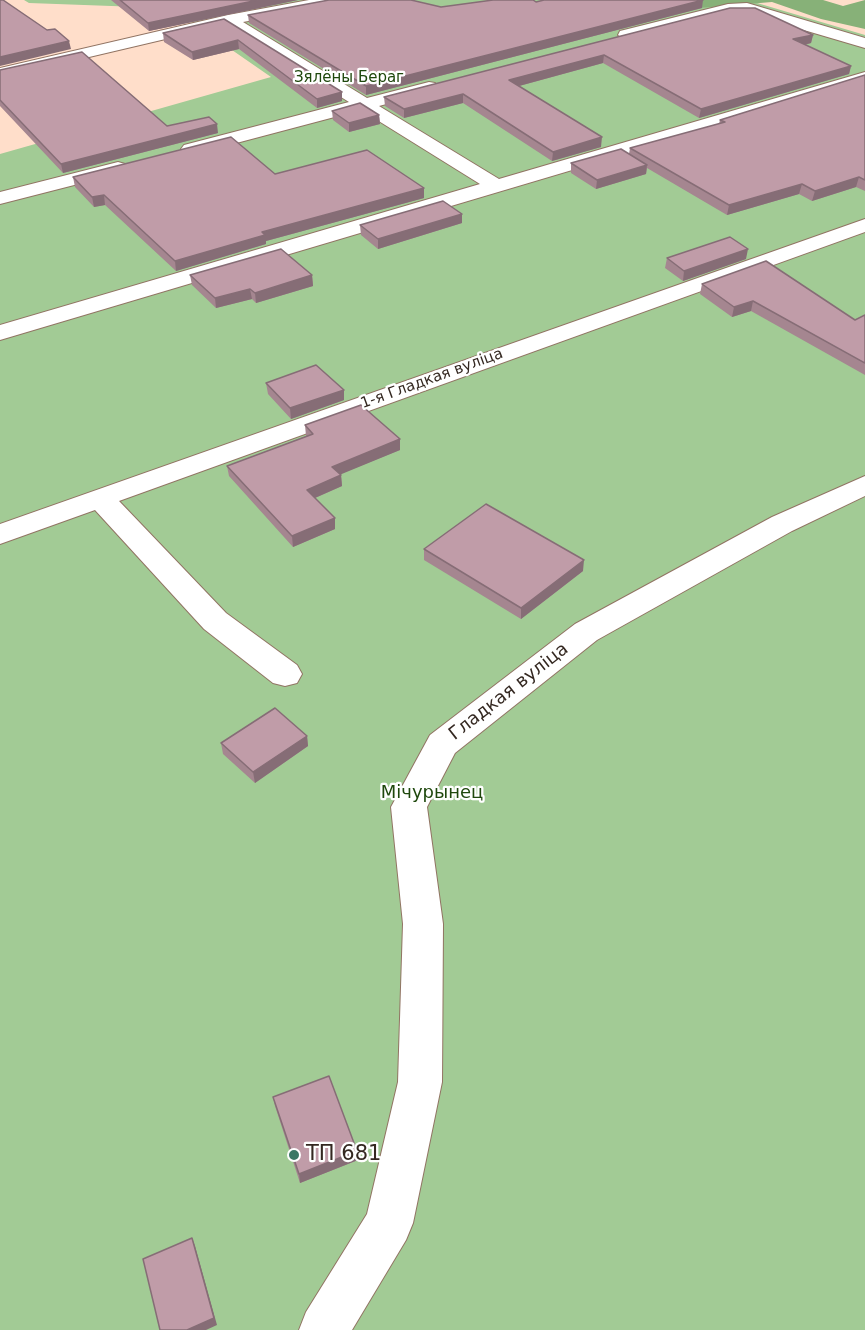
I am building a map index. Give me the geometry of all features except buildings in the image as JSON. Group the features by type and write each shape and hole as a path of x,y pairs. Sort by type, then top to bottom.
{"street":[{"path":"0,73 228,20 334,0"},
{"path":"612,39 728,9 747,8 865,43"},
{"path":"228,20 495,185"},
{"path":"0,333 865,76"},
{"path":"169,154 443,83"},
{"path":"0,198 135,163"},
{"name":"1-я Гладкая вуліца","path":"0,534 865,225"},
{"name":"Гладкая вуліца","path":"324,1330 388,1223 420,1082 423,924 409,807 442,744 586,632 782,524 865,485"},
{"path":"100,498 215,621 285,674"}],"green space":[{"name":"Мічурынец","path":"24,0 747,0 865,35 865,1330 0,1330 0,154 271,77 193,23 139,7 29,3"},
{"path":"699,0 823,0 843,6 865,0 865,29 821,19 772,2 699,8"}],"place":[{"name":"ТП 681","path":"294,1155"}],"park label":[{"name":"Зялёны Бераг","path":"349,78"}]}
